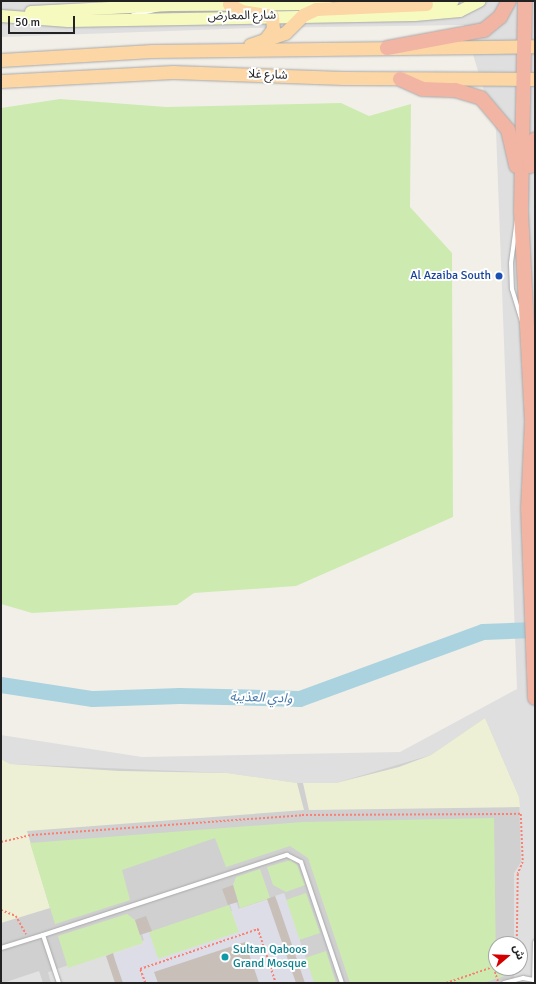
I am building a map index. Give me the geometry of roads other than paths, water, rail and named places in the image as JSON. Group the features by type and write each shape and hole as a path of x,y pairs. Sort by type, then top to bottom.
{"highway":[{"path":"387,48 484,30 500,17 509,1"},
{"path":"525,1 530,46 530,79 521,191 521,212 532,422 528,508 535,698"},
{"path":"400,79 422,89 469,93 491,107 508,130 521,191"},
{"path":"524,258 535,138"}],"main road":[{"path":"56,11 72,1"},
{"path":"96,1 110,8"},
{"name":"شارع المعارض","path":"1,16 162,3 229,2 426,4 453,1"},
{"name":"شارع المعارض","path":"1,16 62,21 125,18 446,14 480,1"},
{"path":"188,17 229,2 241,10 272,16 274,29 264,41"},
{"path":"229,50 264,41 285,33 304,15 316,9 426,4"},
{"name":"شارع غلا","path":"1,60 229,50 530,46"},
{"name":"شارع غلا","path":"1,81 173,72 400,79 530,79"}],"lane":[{"path":"125,18 154,12 162,3"},
{"path":"521,212 514,226 511,264 512,289 526,330"},
{"path":"1,948 287,854 301,862 342,983"},
{"path":"43,934 59,983"},
{"path":"504,983 522,978 534,981 535,942"}],"waterway":[{"name":"وادي العذيبة","path":"1,685 93,699 180,696 300,699 483,632 535,630"}],"place":[{"name":"Al Azaiba South","path":"499,276"},
{"name":"Sultan Qaboos Grand Mosque","path":"225,957"}]}
